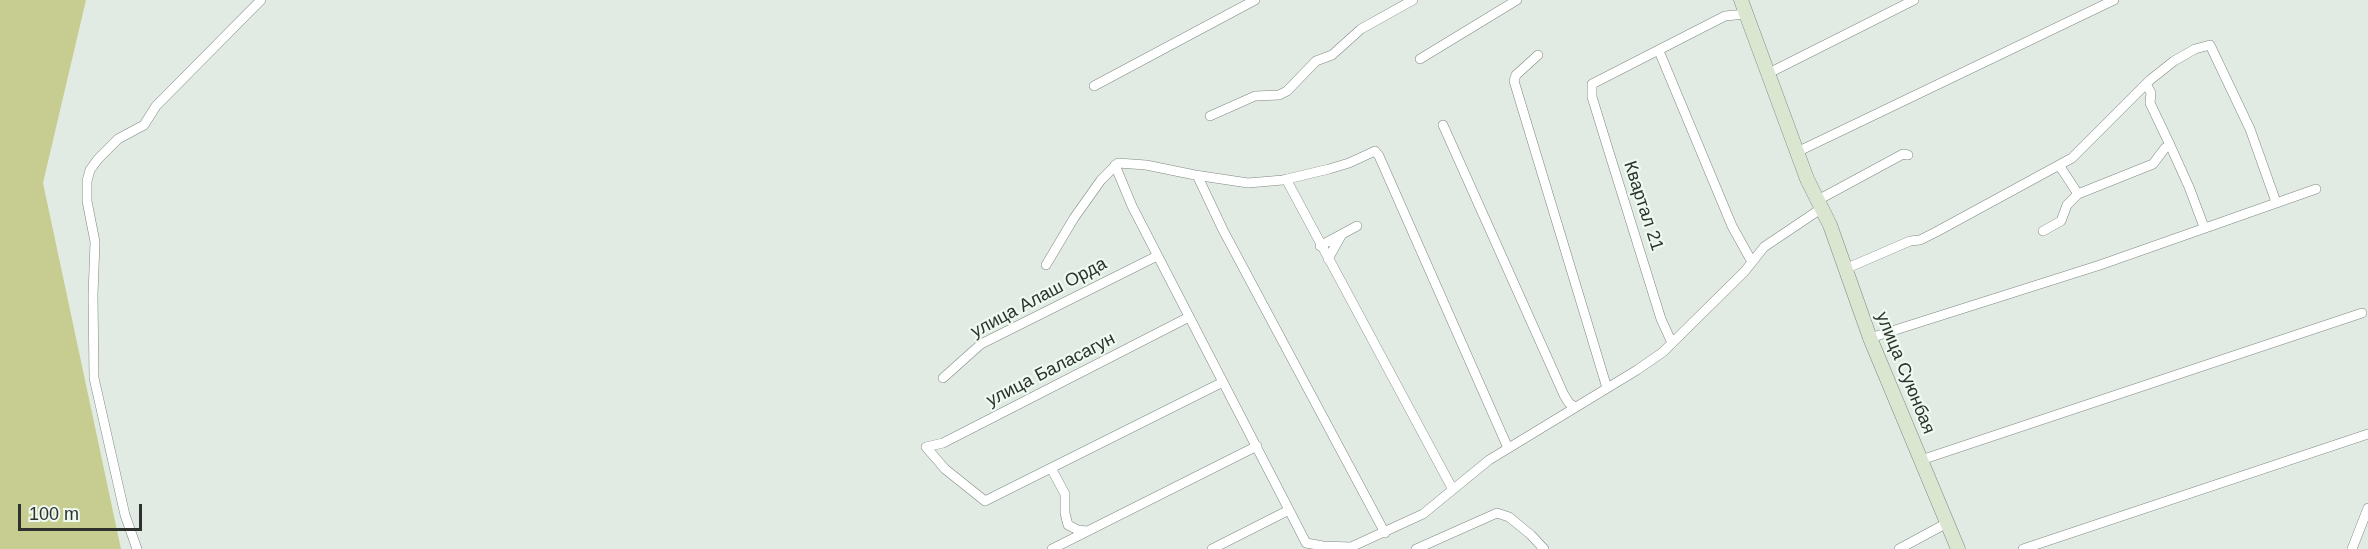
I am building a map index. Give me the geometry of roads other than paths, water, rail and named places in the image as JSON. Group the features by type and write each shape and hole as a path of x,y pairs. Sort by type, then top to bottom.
{"street":[{"path":"137,549 125,514 94,378 95,242 87,201 87,181 90,170 98,159 118,139 144,124 156,106 261,0"},
{"path":"1094,86 1255,0"},
{"path":"1210,116 1256,96 1279,95 1287,91 1316,61 1332,55 1360,29 1413,0"},
{"path":"1419,59 1517,0"},
{"path":"1769,73 1914,0"},
{"path":"1797,152 2114,0"},
{"path":"1745,5 1659,51 1732,226 1752,262"},
{"name":"улица Суюнбая","path":"1745,5 1797,152 1820,204 1870,338 1958,549"},
{"path":"1845,269 1910,241 1920,240 2072,158 2146,84 2174,60 2195,49 2210,45 2250,129 2276,202"},
{"name":"Квартал 21","path":"1659,51 1598,79 1592,84 1592,97 1661,319 1672,343"},
{"path":"1538,55 1516,75 1514,81 1599,369 1607,388"},
{"path":"2146,84 2151,93 2150,103 2189,187 2204,228"},
{"path":"1443,125 1564,395 1569,403 1575,406"},
{"path":"2043,231 2061,220 2067,205 2078,194 2153,164 2170,145"},
{"path":"1046,265 1074,218 1101,180 1115,165 1126,163 1146,165 1197,176 1248,183 1286,179 1329,169 1375,151 1509,448"},
{"path":"1115,165 1157,256 1306,543 1352,547 1423,514 1452,488 1509,448 1663,352 1764,247 1820,204 1903,154 1908,155"},
{"path":"2059,165 2078,194"},
{"path":"1197,176 1223,230 1385,533"},
{"path":"1286,179 1452,488"},
{"path":"1870,338 2100,265 2316,189"},
{"path":"1320,246 1357,226"},
{"path":"1328,259 1342,234"},
{"name":"улица Алаш Орда","path":"943,378 981,344 1157,256"},
{"path":"1921,460 2362,313"},
{"name":"улица Баласагун","path":"1051,468 985,501 945,469 926,447 943,443 1189,317"},
{"path":"1088,531 1078,530 1068,525 1065,519 1065,495 1051,468 1223,382"},
{"path":"2023,549 2368,434"},
{"path":"1052,549 1257,447"},
{"path":"2352,549 2368,508"},
{"path":"1212,549 1289,510"},
{"path":"1416,549 1497,513 1509,518 1531,535 1544,549"},
{"path":"1899,549 1947,524"}]}
